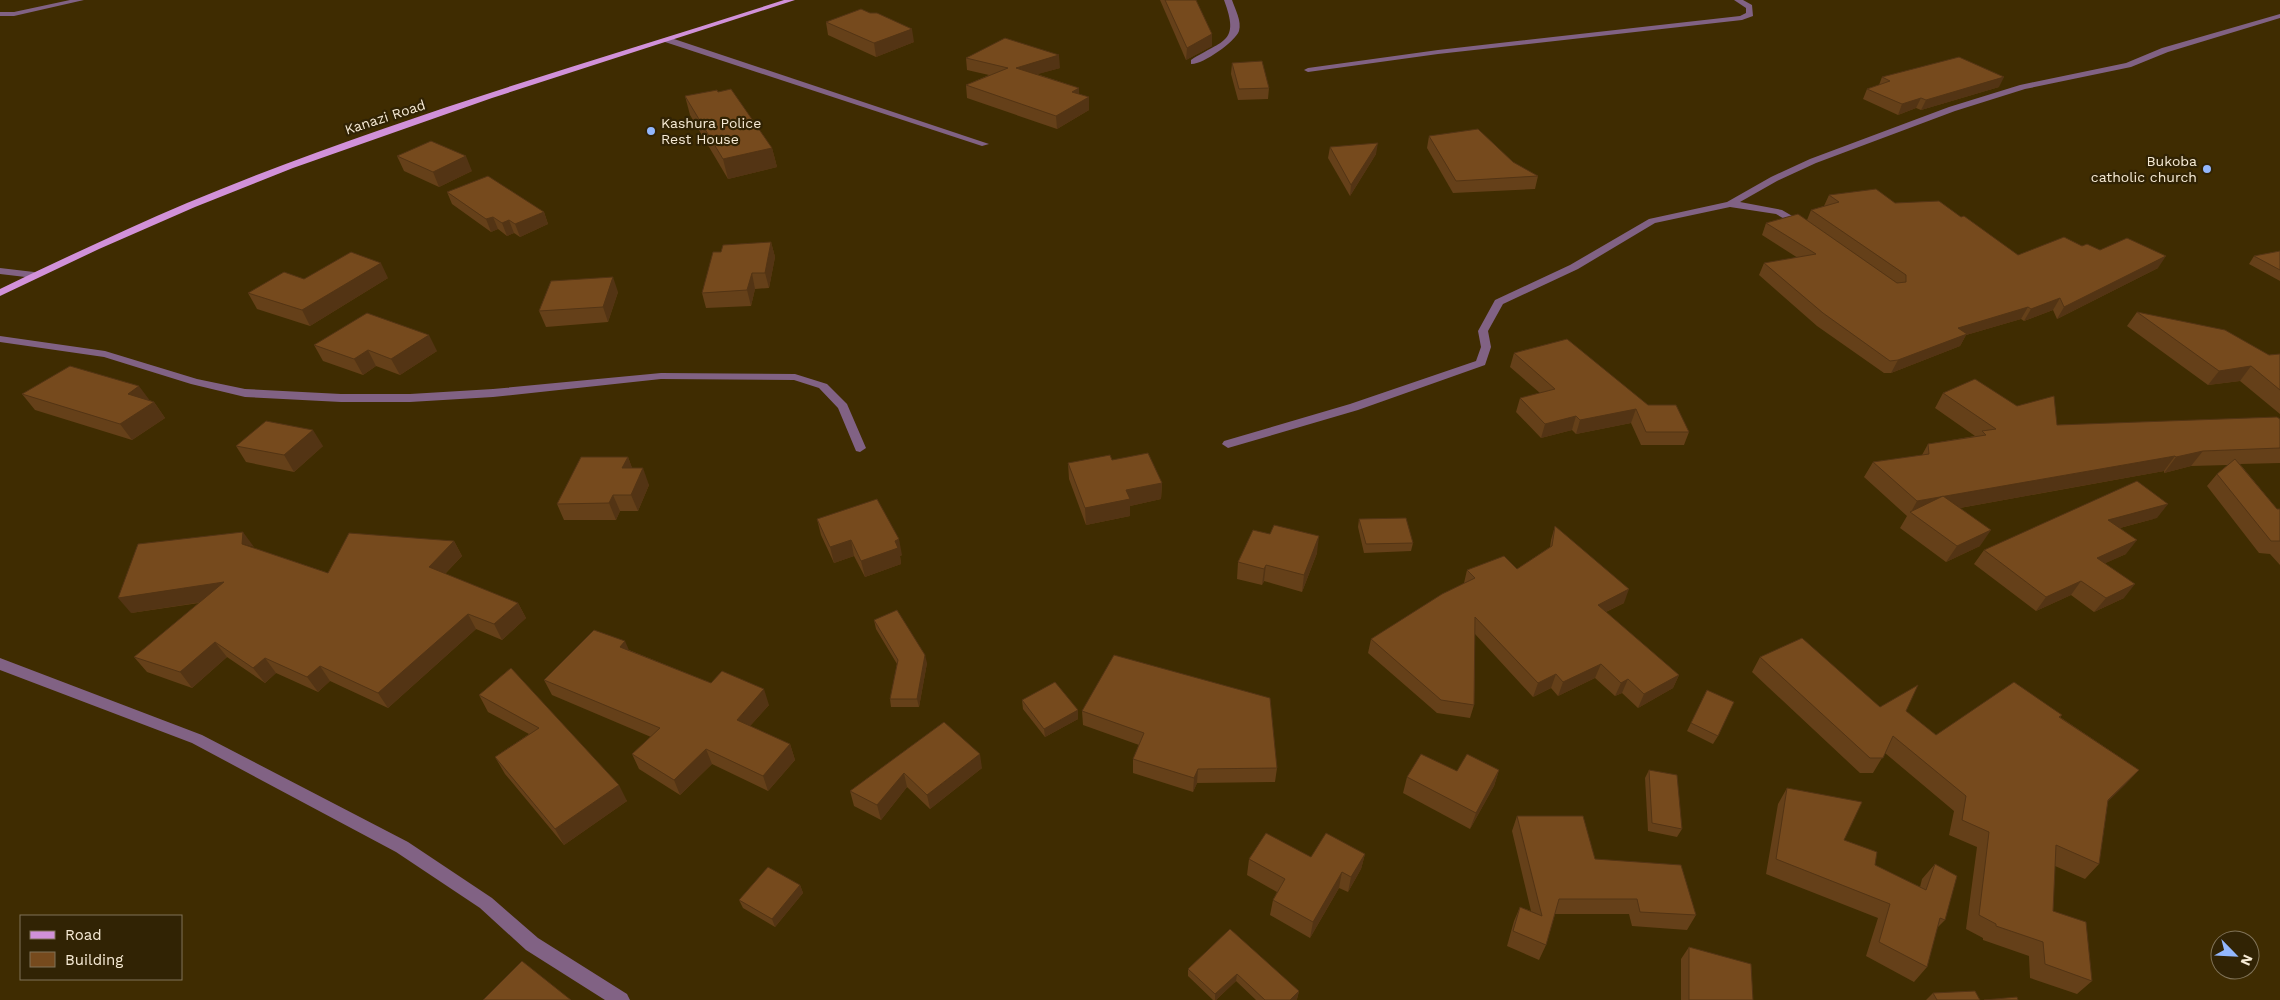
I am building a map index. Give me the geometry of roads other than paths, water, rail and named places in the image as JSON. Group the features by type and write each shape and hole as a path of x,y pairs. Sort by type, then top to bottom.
{"main road":[{"name":"Kanazi Road","path":"0,293 34,275 180,210 330,150 791,0"}],"street":[{"path":"0,14 14,14 80,0"},
{"path":"1194,62 1225,44 1235,33 1236,26 1228,0"},
{"path":"1308,70 1447,51 1742,18 1750,14 1749,7 1738,0"},
{"path":"1228,444 1354,407 1481,363 1486,347 1483,331 1499,302 1574,267 1652,222 1730,204 1774,179 1812,161 1952,109 2023,87 2128,64 2164,50 2280,16"},
{"path":"668,40 984,144"},
{"path":"1730,204 1752,206 1779,212 1790,217 1811,232"},
{"path":"0,272 34,275"},
{"path":"0,339 105,354 195,382 245,393 410,398 493,393 661,376 795,377 823,386 843,407 860,448"},
{"path":"0,664 196,739 402,847 486,904 532,944 621,1000"}],"place":[{"name":"Kashura Police Rest House","path":"651,131"},
{"name":"Bukoba catholic church","path":"2207,169"}]}
